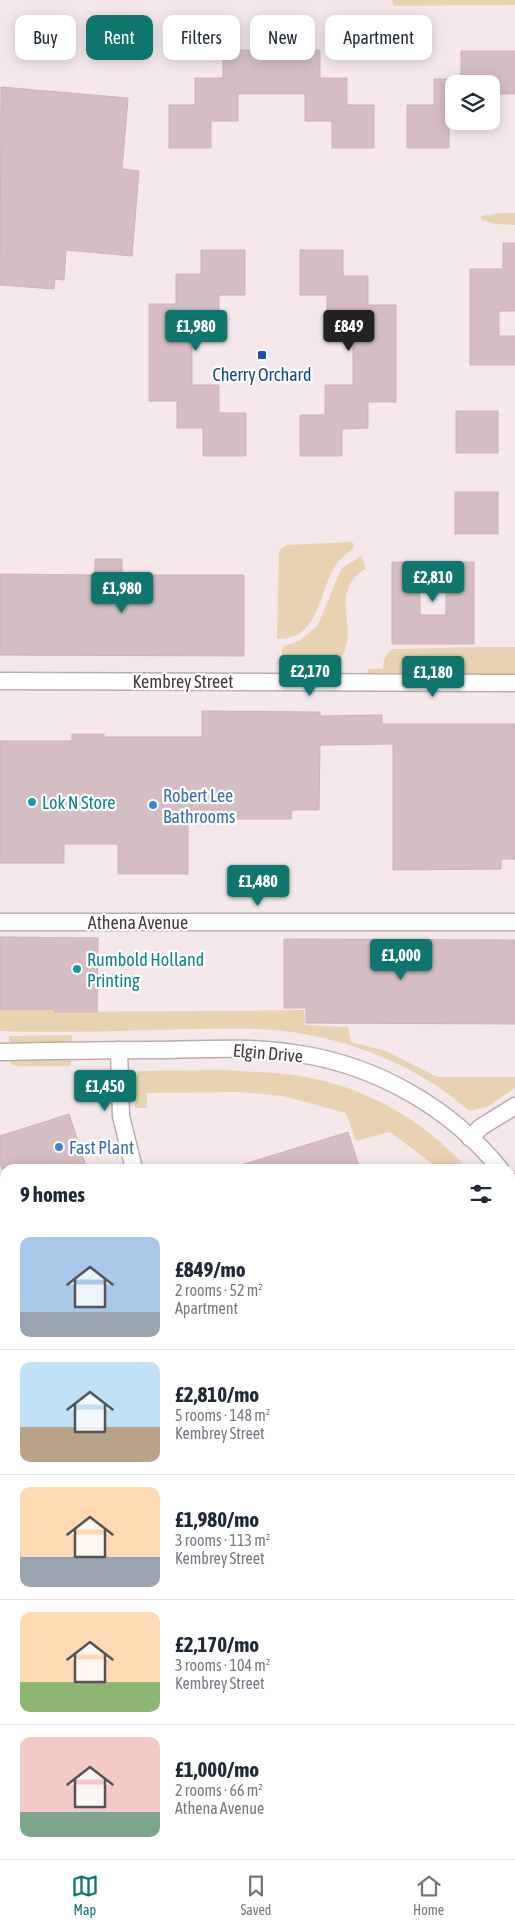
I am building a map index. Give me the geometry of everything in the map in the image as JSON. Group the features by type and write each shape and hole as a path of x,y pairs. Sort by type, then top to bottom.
{"street":[{"name":"Kembrey Street","path":"0,681 515,683"},
{"name":"Athena Avenue","path":"0,922 515,922"},
{"path":"119,1050 121,1116 133,1164"},
{"name":"Elgin Drive","path":"0,1052 271,1050 325,1059 371,1074 407,1091 459,1127 496,1164"},
{"path":"470,1138 481,1128 515,1106"}],"shaded area":[{"path":"392,0 515,0 515,5 393,6"},
{"path":"515,213 515,225 496,224 481,220 481,216"},
{"path":"352,542 354,545 353,549 343,556 331,573 311,622 303,631 292,637 277,639 279,551 286,545"},
{"path":"361,556 366,568 353,579 347,591 348,628 343,656 333,670 298,672 286,667 281,663 284,646 301,640 318,625 341,569"},
{"path":"515,647 515,674 368,674 368,669 383,669 385,658 393,649"},
{"path":"55,1000 56,1012 304,1010 305,1025 348,1027 351,1042 386,1051 437,1077 515,1077 515,1088 487,1107 469,1111 428,1081 382,1057 334,1041 284,1031 224,1029 82,1032 0,1031 0,1009 49,1009"},
{"path":"72,1035 72,1042 9,1042 9,1036"},
{"path":"71,1060 71,1066 18,1066 12,1065 10,1061"},
{"path":"224,1070 300,1076 324,1081 348,1088 392,1108 433,1136 463,1164 432,1164 390,1132 356,1141 346,1113 283,1096 239,1092 147,1093 147,1108 135,1108 133,1091 138,1071"}],"building":[{"path":"240,50 250,50 250,60 315,60 315,50 320,50 320,78 347,78 347,105 374,105 374,148 332,148 332,121 305,121 305,94 238,94 238,121 211,121 211,148 169,148 169,105 195,105 195,78 223,78 223,60 240,60"},
{"path":"461,51 515,51 515,94 500,94 500,75 461,75"},
{"path":"434,79 445,79 445,130 449,130 449,148 407,148 407,105 434,105"},
{"path":"1,87 128,98 122,169 139,171 132,256 66,250 64,280 55,279 54,289 0,285"},
{"path":"503,243 515,243 515,311 499,311 499,336 515,336 515,365 470,365 470,269 503,269"},
{"path":"201,250 245,250 245,295 219,295 219,321 192,321 192,385 219,385 219,413 246,413 246,456 203,456 203,428 177,428 177,401 149,401 149,304 176,304 176,274 201,274"},
{"path":"300,250 343,250 343,276 368,276 368,305 396,305 396,402 368,402 368,428 342,429 342,456 300,456 300,415 325,415 325,385 353,385 353,320 327,320 327,295 300,295"},
{"path":"456,411 498,411 498,453 456,453"},
{"path":"455,492 498,492 498,534 455,534"},
{"path":"95,559 122,559 122,575 244,575 244,656 0,655 0,574 95,575"},
{"path":"392,562 474,562 474,644 392,644","holes":["420,590 446,590 446,615 420,615"]},
{"path":"202,711 320,712 320,716 382,715 382,724 515,724 515,859 501,859 501,869 393,870 393,744 320,745 319,810 292,810 291,819 212,819 212,810 188,810 188,874 118,874 118,844 64,844 64,863 0,863 0,741 72,741 72,734 104,734 104,737 202,737"},
{"path":"0,937 98,938 97,1012 55,1012 55,1009 0,1009"},
{"path":"284,939 515,940 515,1024 306,1023 306,1008 284,1008"},
{"name":"Fast Plant","path":"69,1114 85,1164 0,1164 0,1136"},
{"path":"348,1132 358,1164 244,1164"}],"place":[{"name":"Cherry Orchard","path":"262,355"},
{"name":"Lok N Store","path":"32,802"},
{"name":"Robert Lee Bathrooms","path":"153,805"},
{"name":"Rumbold Holland Printing","path":"77,969"},
{"name":"Fast Plant","path":"59,1147"}]}
